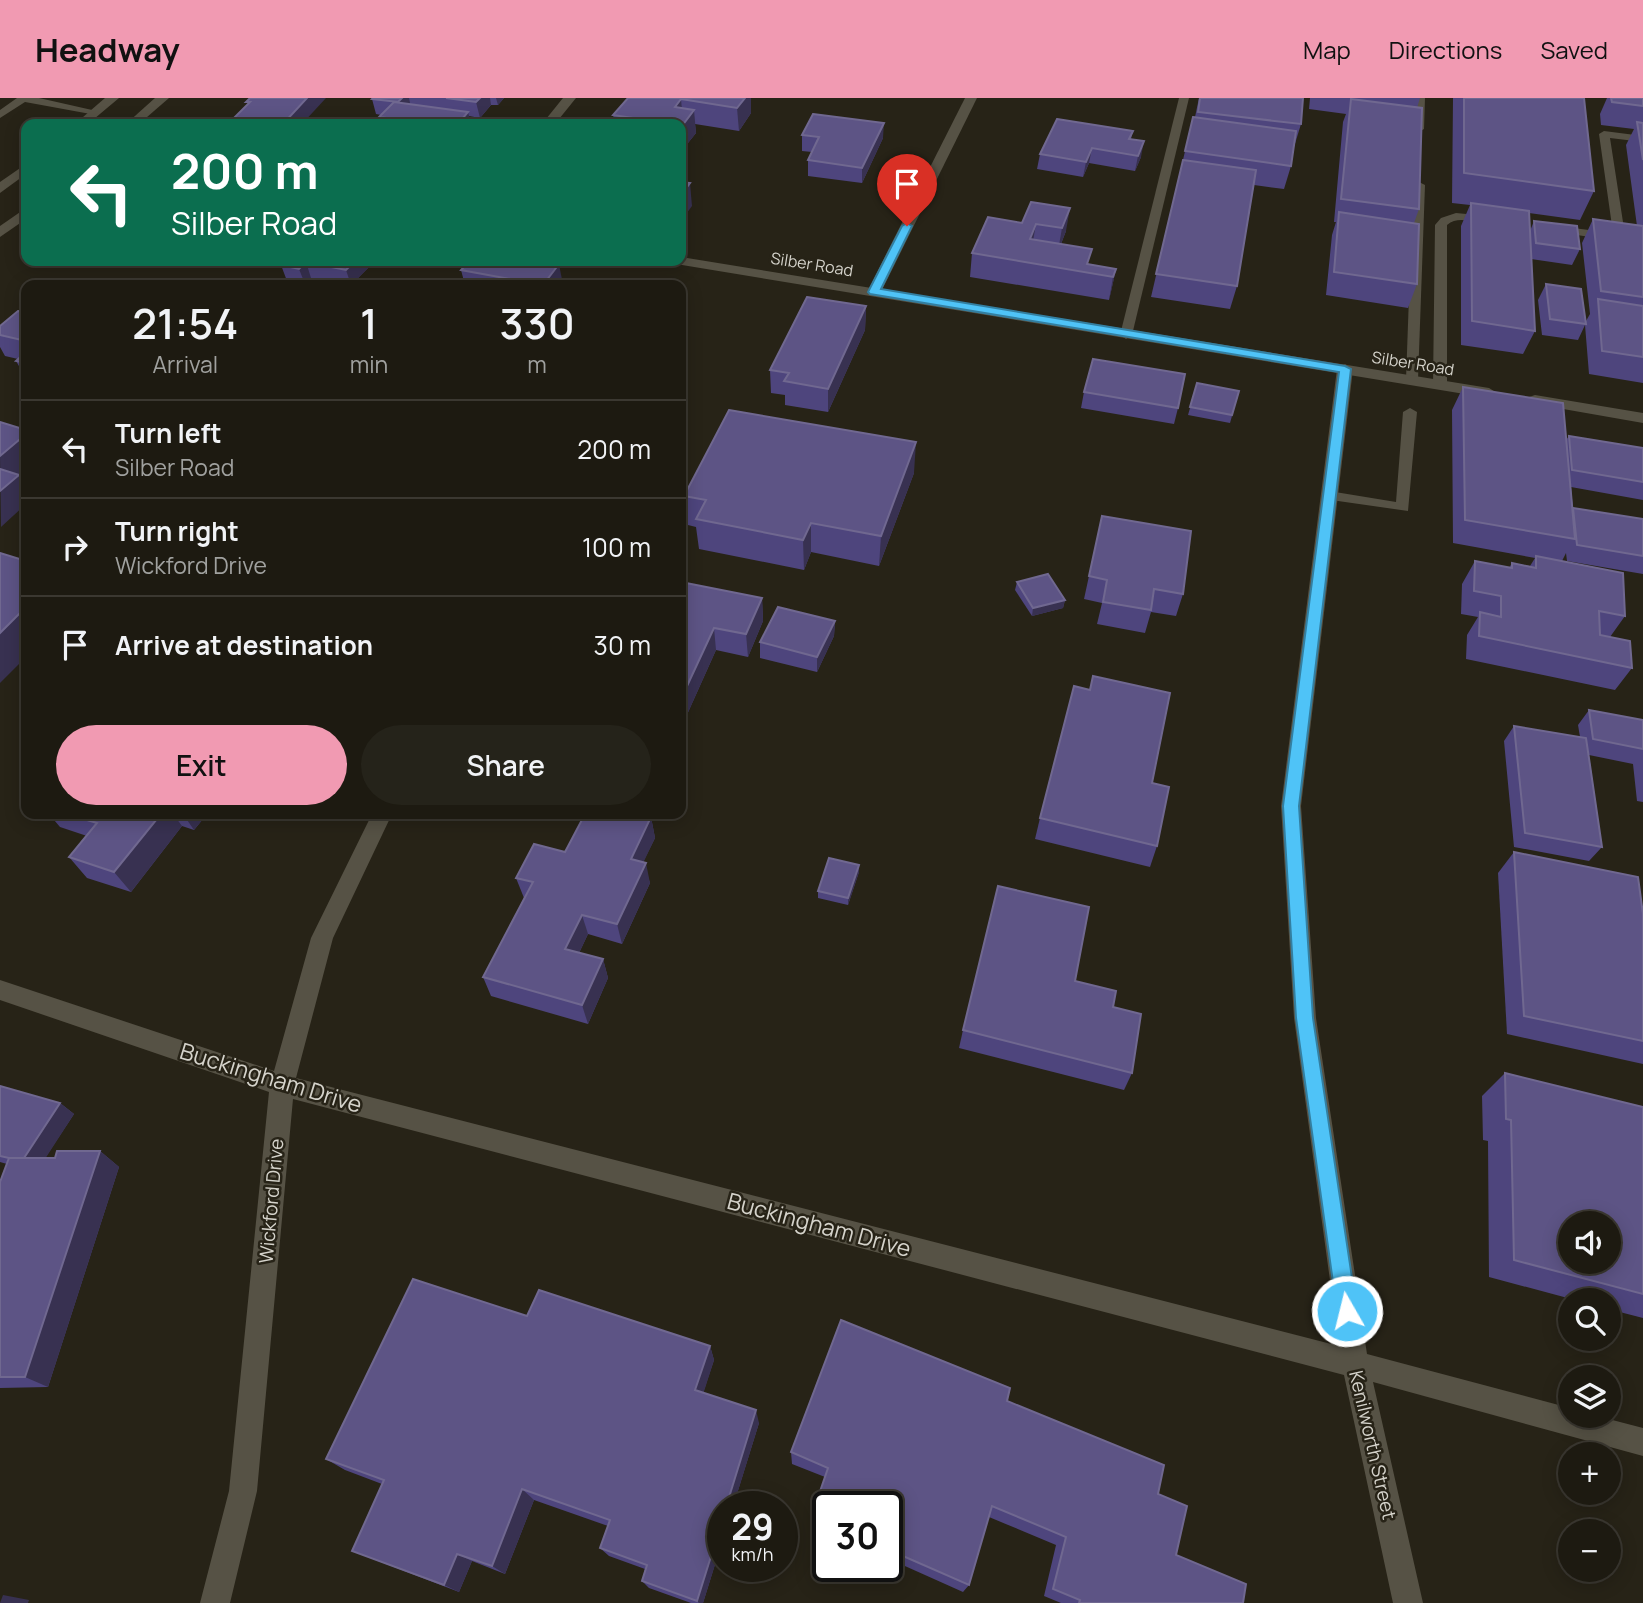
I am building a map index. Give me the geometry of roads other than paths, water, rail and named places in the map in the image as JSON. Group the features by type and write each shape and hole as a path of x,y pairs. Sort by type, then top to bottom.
{"street":[{"path":"87,119 113,98"},
{"path":"138,119 163,98"},
{"path":"552,119 570,98"},
{"path":"874,292 971,98"},
{"path":"0,189 21,172"},
{"path":"0,233 21,216"},
{"name":"Silber Road","path":"686,262 1643,418"},
{"name":"Kenilworth Street","path":"1345,369 1291,806 1305,1018 1355,1364 1408,1603"},
{"name":"Wickford Drive","path":"215,1603 243,1491 282,1085 322,938 380,819"},
{"name":"Buckingham Drive","path":"0,990 282,1085 1355,1364 1643,1442"}],"lane":[{"path":"0,115 23,98 96,112"},
{"path":"1126,335 1184,98"},
{"path":"1419,136 1420,98"},
{"path":"1619,237 1604,134 1643,139"},
{"path":"1412,380 1419,175"},
{"path":"1440,385 1441,225 1444,219 1461,216 1500,221"},
{"path":"1540,226 1643,241"},
{"path":"1329,496 1402,508 1410,412"}]}
